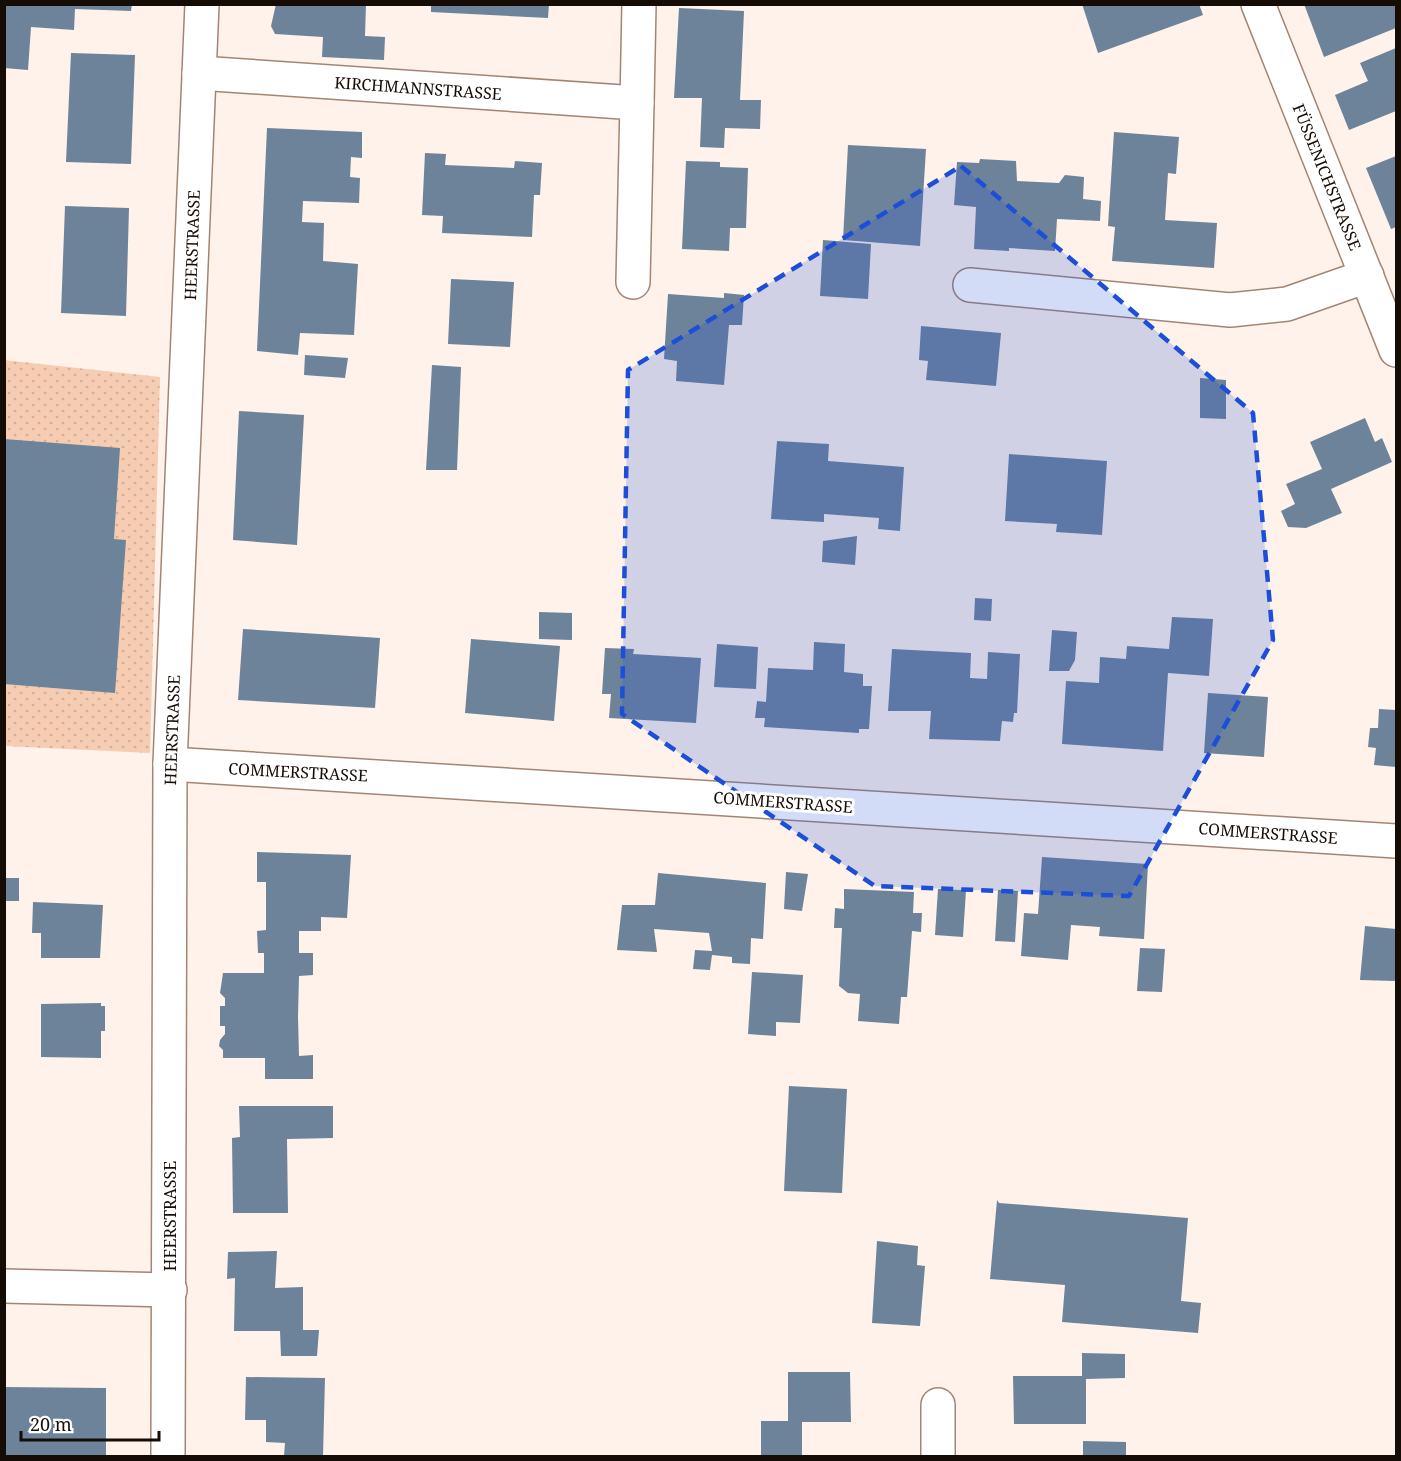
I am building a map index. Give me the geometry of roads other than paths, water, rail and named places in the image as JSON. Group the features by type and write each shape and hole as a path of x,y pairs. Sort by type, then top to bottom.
{"street":[{"name":"HEERSTRASSE","path":"168,1456 170,764 202,4"},
{"path":"633,282 639,4"},
{"name":"FÜSSENICHSTRASSE","path":"1257,4 1396,350"},
{"name":"KIRCHMANNSTRASSE","path":"199,73 637,103"},
{"path":"970,285 1230,310 1287,304 1367,276"},
{"name":"COMMERSTRASSE","path":"170,764 1396,841"},
{"path":"4,1286 170,1290"},
{"path":"938,1405 938,1456"}]}
